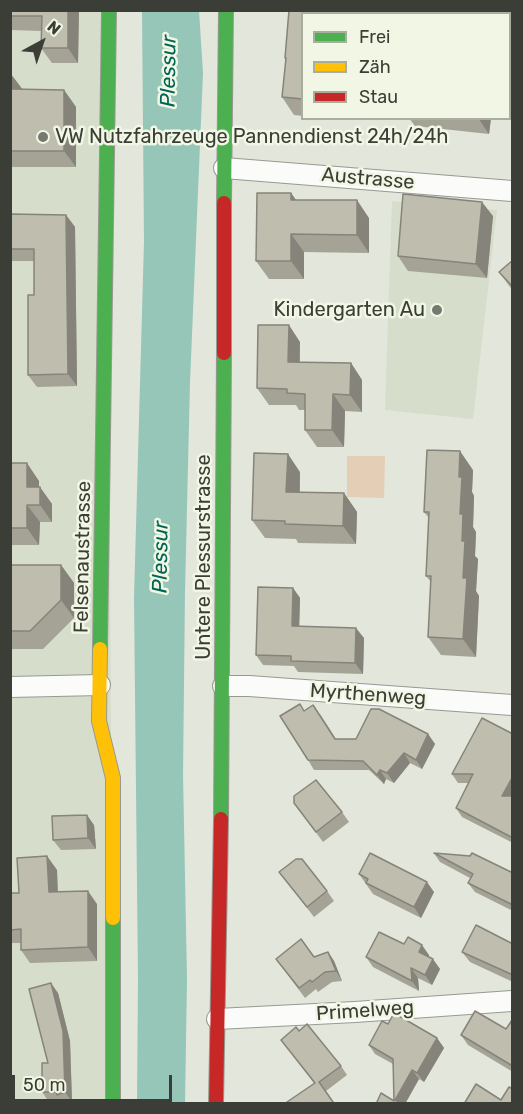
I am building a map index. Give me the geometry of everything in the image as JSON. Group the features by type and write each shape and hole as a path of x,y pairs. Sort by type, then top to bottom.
{"street":[{"name":"Felsenaustrasse","path":"109,10 99,721 112,778 113,1104"},
{"name":"Untere Plessurstrasse","path":"216,1104 223,686 226,10"},
{"name":"Austrasse","path":"224,168 513,191"},
{"path":"10,687 100,685"},
{"name":"Myrthenweg","path":"223,686 513,705"},
{"name":"Primelweg","path":"217,1019 513,1001"}],"shaded area":[{"path":"10,11 107,11 113,1103 11,1103"},
{"name":"Kindergarten Au","path":"392,201 497,210 473,419 385,410"},
{"path":"347,456 385,456 384,498 347,497"}],"water":[{"name":"Plessur","path":"142,11 199,11 203,73 190,382 185,591 183,775 187,979 185,1104 137,1103 134,598 144,241"}],"building":[{"path":"10,10 68,10 68,48 41,48 42,16 10,16"},
{"path":"289,10 338,10 338,12 301,12 301,99 282,97"},
{"path":"412,10 460,10 460,12 412,12"},
{"path":"513,31 513,57 511,57"},
{"name":"VW Nutzfahrzeuge Pannendienst 24h/24h","path":"10,74 11,89 64,90 64,151 10,151"},
{"path":"257,193 291,193 291,200 357,200 357,235 291,234 291,261 256,261"},
{"path":"403,194 482,202 476,264 398,256"},
{"path":"10,214 66,215 68,374 28,375 28,295 34,295 34,249 10,249"},
{"path":"513,260 513,287 499,272"},
{"path":"258,325 289,325 288,362 351,363 350,395 333,394 332,430 305,430 305,394 287,393 287,389 257,388"},
{"path":"427,450 460,451 459,477 462,477 460,514 463,514 462,541 465,541 463,578 467,578 463,639 428,637 431,576 426,576 429,512 424,512"},
{"path":"254,453 288,454 286,492 344,493 343,526 285,524 285,521 252,520"},
{"path":"10,463 27,463 27,487 40,487 40,505 27,505 27,528 10,528"},
{"path":"10,565 61,565 61,600 30,631 10,631"},
{"path":"258,587 293,588 292,626 356,628 355,663 291,661 291,656 256,655"},
{"path":"300,704 304,711 313,705 335,739 356,739 371,709 379,709 428,734 416,760 404,753 387,773 380,770 377,775 363,761 308,760 280,716"},
{"path":"482,718 513,734 513,776 502,796 513,796 513,838 456,808 473,774 452,774"},
{"path":"316,780 342,812 316,832 294,803 294,796"},
{"path":"87,815 88,838 53,840 52,816"},
{"path":"370,853 427,882 414,907 366,883 368,879 359,874"},
{"path":"434,853 470,856 472,853 513,873 513,905 468,883 473,874"},
{"path":"47,856 49,892 88,891 88,947 21,950 21,929 10,930 10,893 19,893 17,858"},
{"path":"296,859 302,859 327,891 307,907 279,872"},
{"path":"476,925 513,944 513,975 462,952"},
{"path":"379,932 404,944 408,937 422,945 419,952 433,959 425,975 411,968 412,981 366,957"},
{"path":"301,939 314,957 328,952 336,971 325,972 299,988 276,959"},
{"path":"51,983 63,1031 65,1092 57,1095 56,1092 42,1092 42,1063 48,1063 29,989"},
{"path":"475,1011 506,1029 513,1019 513,1062 511,1065 461,1035"},
{"path":"394,1013 437,1038 417,1073 412,1070 395,1100 401,1104 376,1104 381,1093 394,1101 393,1059 369,1045 382,1021 388,1024"},
{"path":"307,1024 341,1066 319,1082 333,1102 331,1104 284,1104 315,1083 281,1040 296,1027 299,1031"},
{"path":"476,1084 501,1100 509,1087 513,1089 513,1104 464,1104"}],"traffic: fast":[{"path":"100,649 109,10"},
{"path":"224,203 226,10"},
{"path":"221,819 224,353"},
{"path":"113,918 113,1104"}],"traffic: slow":[{"path":"100,649 99,721 113,778 113,918"}],"traffic: jam":[{"path":"224,203 224,353"},
{"path":"216,1104 221,819"}],"place":[{"name":"VW Nutzfahrzeuge Pannendienst 24h/24h","path":"43,137"},
{"name":"Kindergarten Au","path":"437,310"}]}
